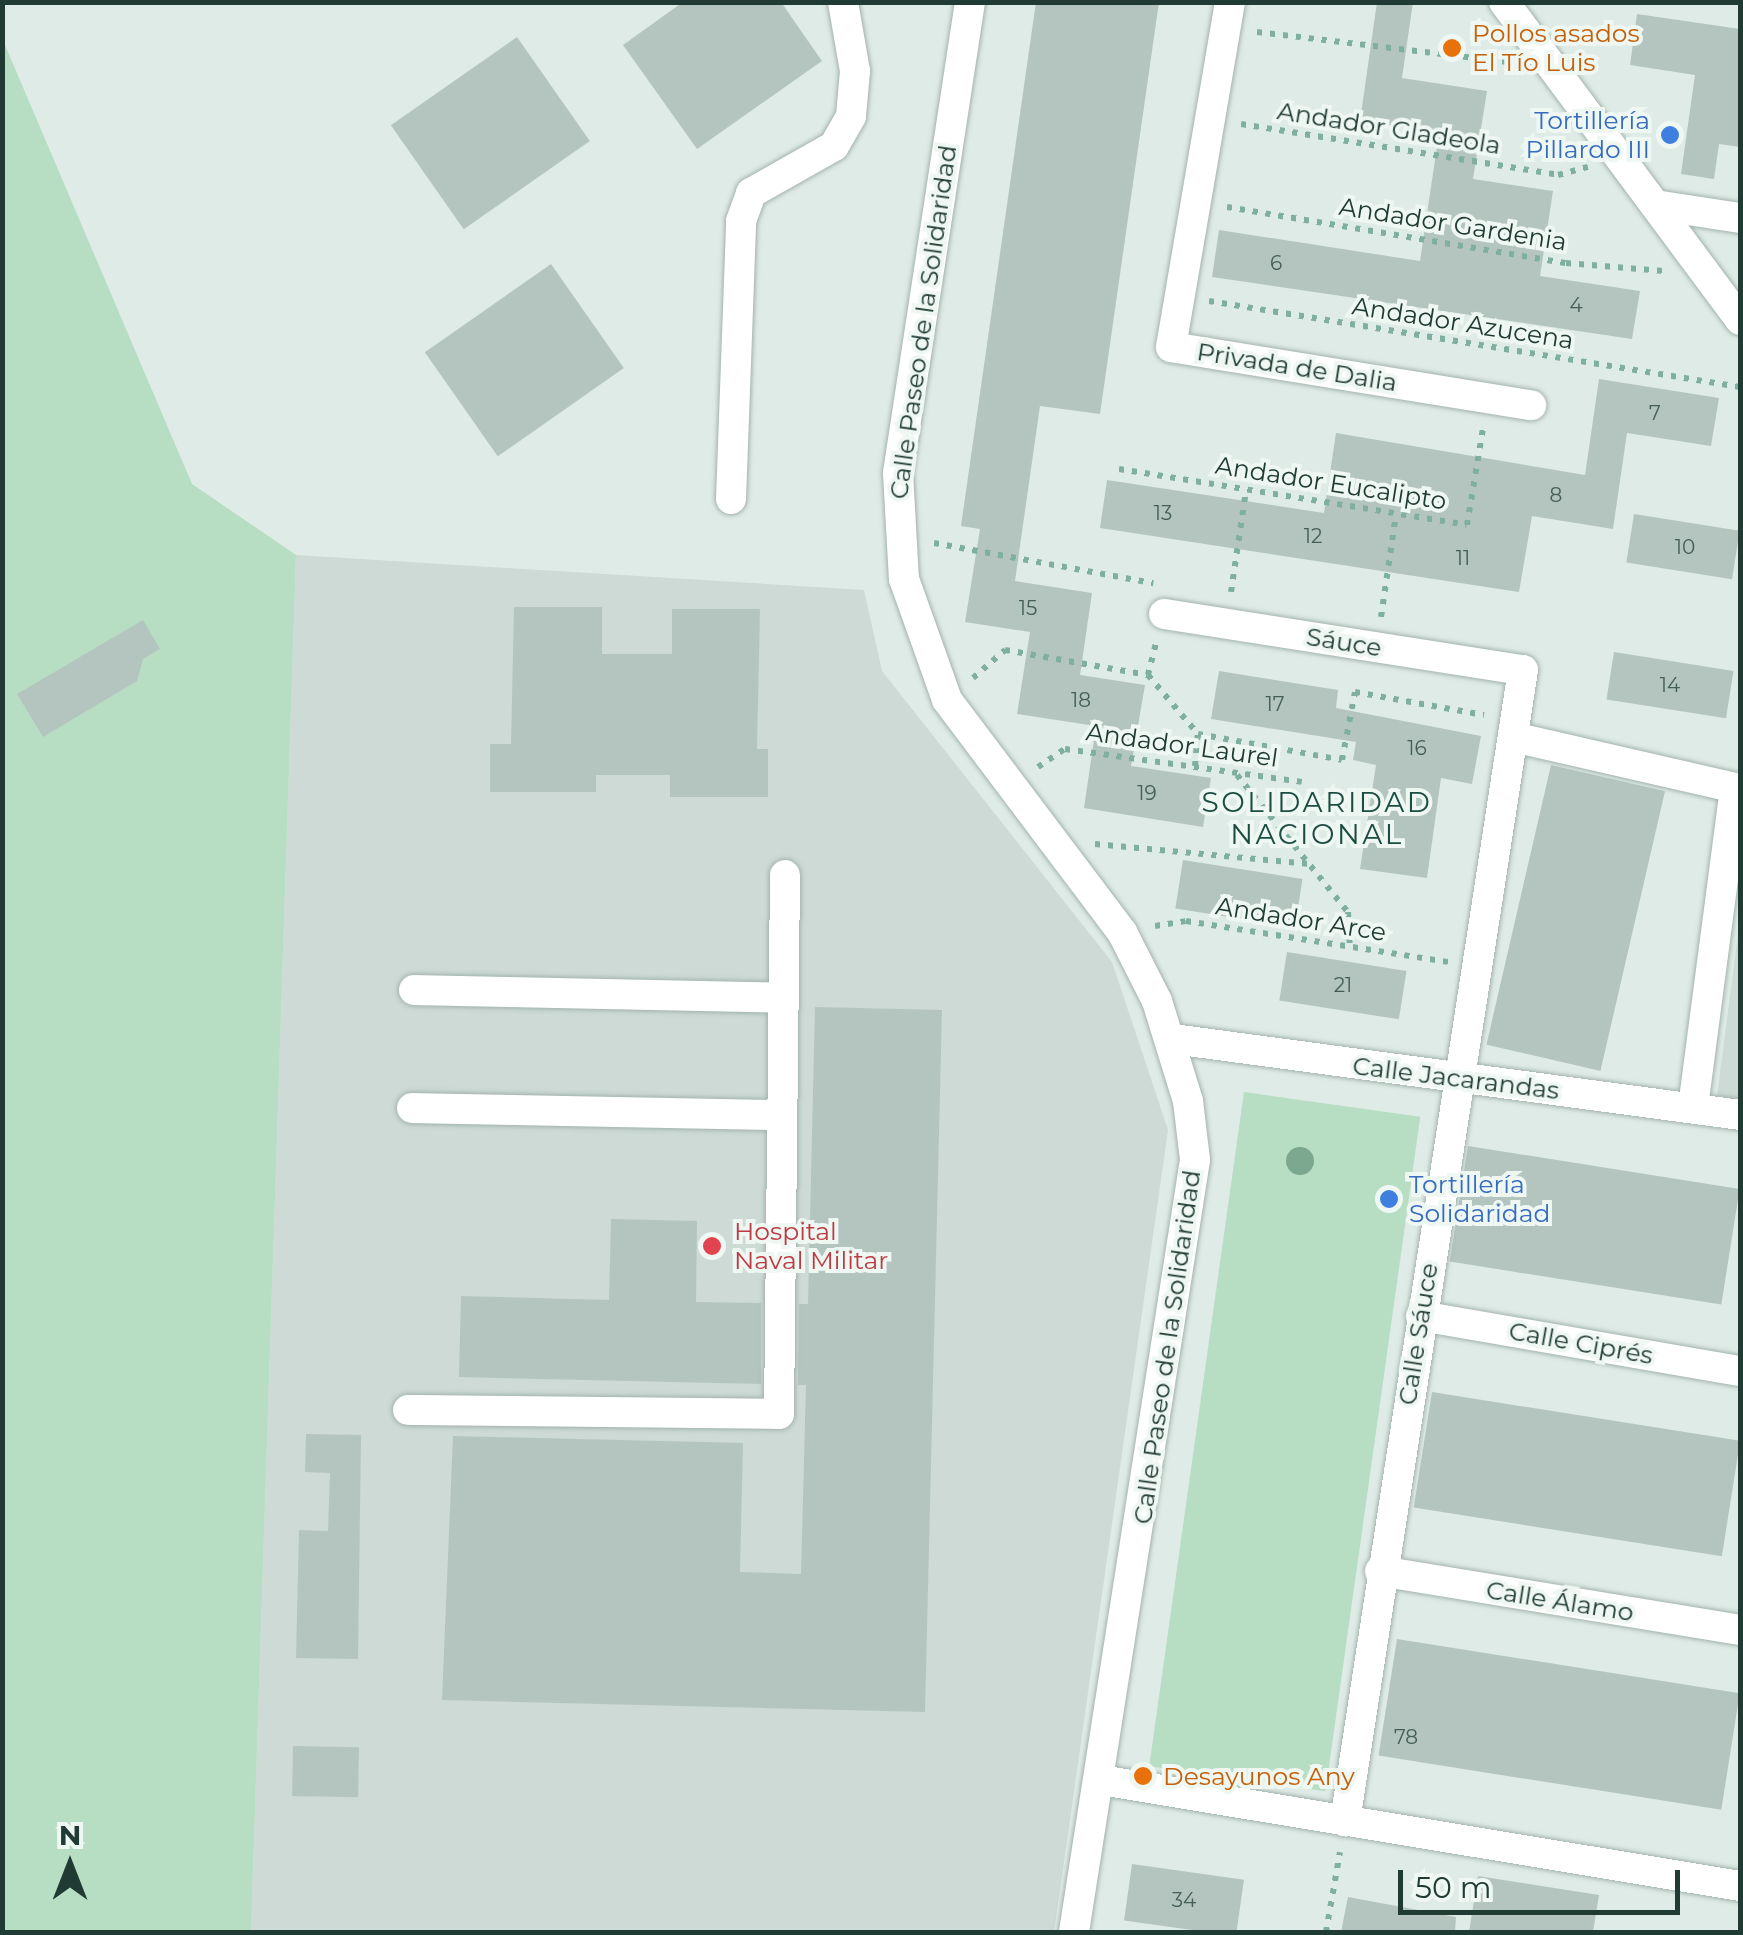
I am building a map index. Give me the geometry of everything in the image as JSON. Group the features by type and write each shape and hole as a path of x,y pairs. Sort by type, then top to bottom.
{"street":[{"path":"732,499 741,221 750,193 834,146 851,116 854,71 843,2"},
{"name":"Calle Paseo de la Solidaridad","path":"970,2 896,516 920,639 947,700 1073,874 1122,932 1173,1039 1195,1160 1192,1214 1074,1932"},
{"path":"1504,2 1740,320"},
{"name":"Privada de Dalia","path":"1228,16 1172,347 1531,405"},
{"path":"1654,205 1740,218"},
{"name":"Sáuce","path":"1164,614 1523,670"},
{"name":"Calle Sáuce","path":"1346,1821 1380,1571 1523,670"},
{"path":"1514,729 1735,788 1693,1108"},
{"path":"408,1410 779,1414 785,875"},
{"path":"414,990 784,998"},
{"name":"Calle Jacarandas","path":"1173,1039 1740,1115"},
{"path":"412,1108 782,1115"},
{"name":"Calle Ciprés","path":"1421,1316 1740,1371"},
{"name":"Calle Álamo","path":"1380,1571 1740,1630"},
{"path":"1102,1780 1740,1886"}],"path":[{"path":"1228,16 1552,68"},
{"name":"Andador Gladeola","path":"1210,120 1558,175 1620,159"},
{"name":"Andador Gardenia","path":"1196,202 1566,263 1706,274"},
{"name":"Andador Azucena","path":"1180,296 1740,387"},
{"name":"Andador Eucalipto","path":"1120,469 1467,526 1488,397"},
{"path":"1226,624 1246,490"},
{"path":"1376,647 1396,514"},
{"path":"947,700 1005,650 1148,676 1198,734 1342,760 1355,692 1514,729"},
{"path":"1195,766 1198,734"},
{"name":"Andador Laurel","path":"1008,786 1065,749 1302,782"},
{"path":"1236,774 1348,912 1350,948"},
{"path":"1073,874 1099,839 1310,864"},
{"name":"Andador Arce","path":"1122,932 1186,921 1474,966"},
{"path":"1326,1932 1346,1821"}],"shaded area":[{"name":"Hospital Naval Militar","path":"296,555 864,590 882,671 1112,962 1168,1130 1054,1932 251,1932"},
{"path":"1740,919 1740,1100 1717,1096"}],"green space":[{"path":"2,38 192,484 296,555 251,1932 3,1932"},
{"path":"1244,1092 1420,1117 1325,1791 1149,1766"}],"building":[{"path":"683,2 781,2 822,61 697,149 623,45"},
{"path":"1036,2 1159,2 1100,414 1040,406 1015,581 1092,593 1080,675 1145,685 1131,766 1211,778 1203,827 1084,808 1096,726 1017,714 1030,632 965,622 980,529 961,526"},
{"path":"1377,2 1413,2 1402,78 1487,91 1473,179 1553,191 1540,276 1640,291 1632,339 1212,277 1219,230 1420,261 1439,133 1360,121"},
{"path":"1637,14 1740,29 1740,147 1719,144 1714,179 1681,174 1695,75 1630,65"},
{"path":"517,37 590,141 464,229 391,125"},
{"path":"551,264 624,368 498,456 425,352"},
{"path":"1599,379 1719,398 1711,446 1627,433 1613,529 1532,516 1519,592 1100,528 1107,480 1324,513 1336,433 1585,475"},
{"path":"1634,514 1740,531 1732,579 1626,562"},
{"path":"514,607 602,607 602,654 672,654 672,609 760,609 757,749 768,749 768,797 670,797 670,775 596,775 596,792 490,792 490,744 511,744"},
{"path":"143,620 160,649 143,659 137,681 43,737 17,694"},
{"path":"1614,652 1734,671 1726,718 1606,699"},
{"path":"1219,671 1338,690 1336,708 1481,736 1472,784 1441,778 1427,878 1360,869 1376,765 1353,760 1356,742 1211,719"},
{"path":"1551,765 1665,791 1600,1071 1486,1045"},
{"path":"1183,860 1303,879 1295,927 1175,908"},
{"path":"1287,952 1407,971 1399,1019 1279,1000"},
{"path":"815,1007 942,1010 925,1712 442,1700 453,1436 743,1443 740,1572 801,1574 806,1385 798,1385 799,1304 808,1304"},
{"path":"1468,1146 1740,1189 1721,1305 1450,1262"},
{"path":"611,1219 697,1221 696,1302 761,1303 761,1384 459,1377 461,1296 609,1300"},
{"path":"1432,1392 1740,1441 1722,1556 1414,1508"},
{"path":"306,1434 361,1435 358,1659 296,1658 299,1530 328,1531 330,1473 305,1472"},
{"path":"1397,1639 1740,1693 1721,1810 1379,1756"},
{"path":"293,1746 359,1747 358,1797 292,1796"},
{"path":"1132,1864 1244,1880 1237,1932 1206,1932 1124,1920"},
{"path":"1478,1876 1599,1895 1593,1932 1469,1932"},
{"path":"1348,1897 1456,1917 1455,1932 1341,1932"}],"place":[{"name":"Pollos asados El Tío Luis","path":"1452,48"},
{"name":"Tortillería Pillardo III","path":"1670,135"},
{"name":"Tortillería Solidaridad","path":"1389,1199"},
{"name":"Hospital Naval Militar","path":"712,1246"},
{"name":"Desayunos Any","path":"1143,1776"}],"district":[{"name":"SOLIDARIDAD NACIONAL","path":"1317,818"}]}
